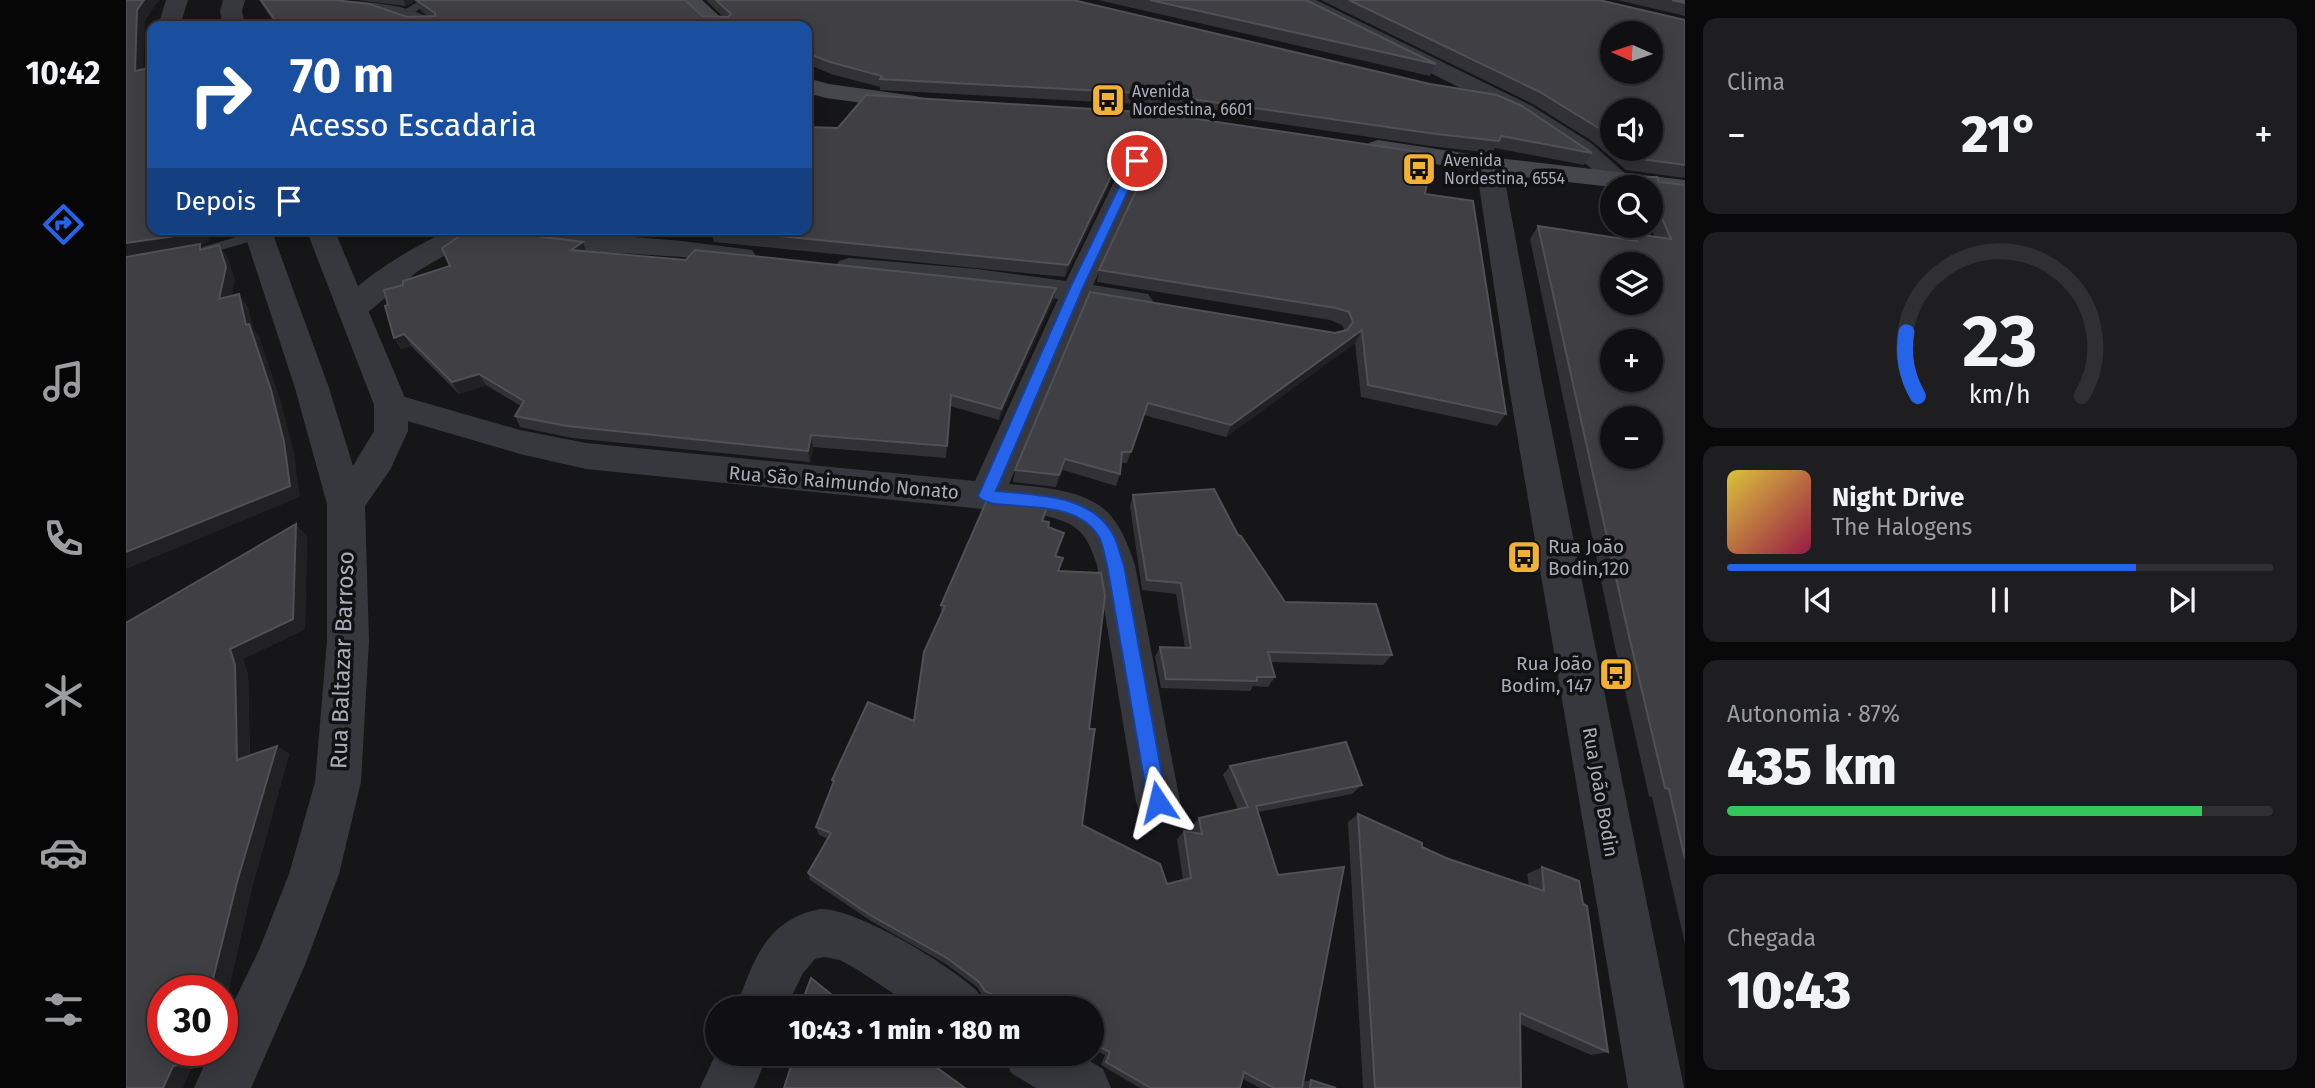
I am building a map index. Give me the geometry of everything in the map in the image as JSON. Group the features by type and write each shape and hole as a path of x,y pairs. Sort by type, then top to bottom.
{"main road":[{"path":"690,0 713,21"},
{"path":"812,87 880,100 933,104"},
{"path":"1349,144 1600,180"},
{"path":"1663,186 1685,188"}],"street":[{"path":"171,21 177,0"},
{"path":"232,21 231,11 234,0"},
{"path":"318,0 381,9 417,21"},
{"path":"1300,0 1552,127 1613,175"},
{"path":"1425,86 1498,98"},
{"path":"986,496 1076,290 1137,161"},
{"name":"Rua João Bodin","path":"1489,165 1526,387 1656,1088"},
{"name":"Rua Baltazar Barroso","path":"222,1088 279,965 314,874 338,782 348,641 346,504 312,388 260,235"},
{"path":"322,235 391,405 391,430 377,460 346,504"},
{"path":"352,310 380,283 405,265 461,235"},
{"path":"517,235 764,259"},
{"path":"657,235 682,249"},
{"path":"817,264 1076,290 1169,306"},
{"name":"Rua São Raimundo Nonato","path":"391,405 520,442 586,456 1042,501 1078,510 1095,521 1107,537 1115,565 1158,802"},
{"path":"766,996 775,975 795,944 810,934 830,933 860,944 940,996"},
{"path":"727,1088 736,1066"},
{"path":"1049,1066 1084,1088"}],"lane":[{"path":"403,15 429,0"},
{"path":"180,256 249,235"}],"building":[{"path":"126,0 144,0 137,10 135,71 145,69 147,73 147,235 182,235 126,243"},
{"path":"261,0 334,0 369,4 407,17 435,16 435,13 416,0 685,0 702,16 728,17 731,14 716,0 1073,0 1430,84 1497,95 1522,106 1592,153 1501,136 1499,141 1436,134 1157,94 880,79 882,76 812,55 812,21 276,21"},
{"path":"1150,0 1306,0 1436,64"},
{"path":"1349,0 1599,0 1685,20 1685,165 1656,161 1663,161 1663,98 1600,98 1600,129 1540,92"},
{"path":"866,95 1157,113 1432,154 1425,194 1473,201 1506,414 1368,385 1362,330 1231,425 1148,403 1131,452 1122,452 1120,474 1065,459 1059,475 1015,470 1090,292 1335,333 1347,330 1353,322 1349,312 1099,270 1155,150 1150,141 1139,138 1130,141 1125,147 1068,265 770,235 812,235 812,127 838,128"},
{"path":"1663,182 1685,185 1685,859 1669,789 1665,788 1629,636 1538,226 1600,235 1600,238 1637,241 1636,238 1671,239 1663,220"},
{"path":"461,235 528,235 583,242 571,250 686,260 695,250 1056,288 1001,409 951,395 947,446 811,435 808,451 567,426 515,416 524,401 479,374 452,382 404,334 394,338 385,306 388,305 384,290 450,266 442,248"},
{"path":"200,244 200,250 219,245 226,267 219,299 239,294 246,325 249,324 271,390 284,442 290,486 126,552 126,257"},
{"path":"1214,489 1238,535 1285,602 1376,604 1392,655 1268,652 1275,677 1257,677 1257,681 1166,679 1160,647 1191,648 1181,583 1147,580 1133,495"},
{"path":"987,500 1047,506 1042,521 1049,522 1048,527 1064,533 1055,556 1063,558 1058,571 1101,573 1105,596 1089,729 1095,729 1082,825 1160,864 1167,884 1191,878 1184,831 1202,834 1199,818 1248,807 1230,766 1346,742 1362,785 1256,806 1278,875 1344,867 1302,1088 1274,1088 1244,1072 1240,1088 1151,1088 1106,1062 1110,1052 1104,1049 1104,996 995,996 985,991 979,982 947,958 870,915 808,873 831,833 816,827 834,781 832,780 868,702 914,721 924,652 945,606 941,605"},
{"path":"296,524 293,619 230,649 235,665 237,760 277,746 237,882 214,975 147,975 147,1066 173,1066 163,1088 126,1088 126,623"},
{"path":"1358,814 1422,843 1422,847 1446,858 1544,891 1542,867 1579,881 1583,904 1587,906 1608,1052 1520,1013 1521,1088 1375,1088"},
{"path":"811,978 833,996 804,996"},
{"path":"791,1066 935,1066 965,1088 784,1088"},
{"path":"1311,1080 1336,1088 1310,1088"}],"place":[{"name":"Avenida Nordestina, 6601","path":"1108,100"},
{"name":"Avenida Nordestina, 6554","path":"1419,169"},
{"name":"Rua João Bodin,120","path":"1524,557"},
{"name":"Rua João Bodim, 147","path":"1616,674"}],"route":[{"path":"1137,161 1076,290 986,496 1042,501 1078,510 1095,521 1107,537 1115,565 1158,802"}]}
